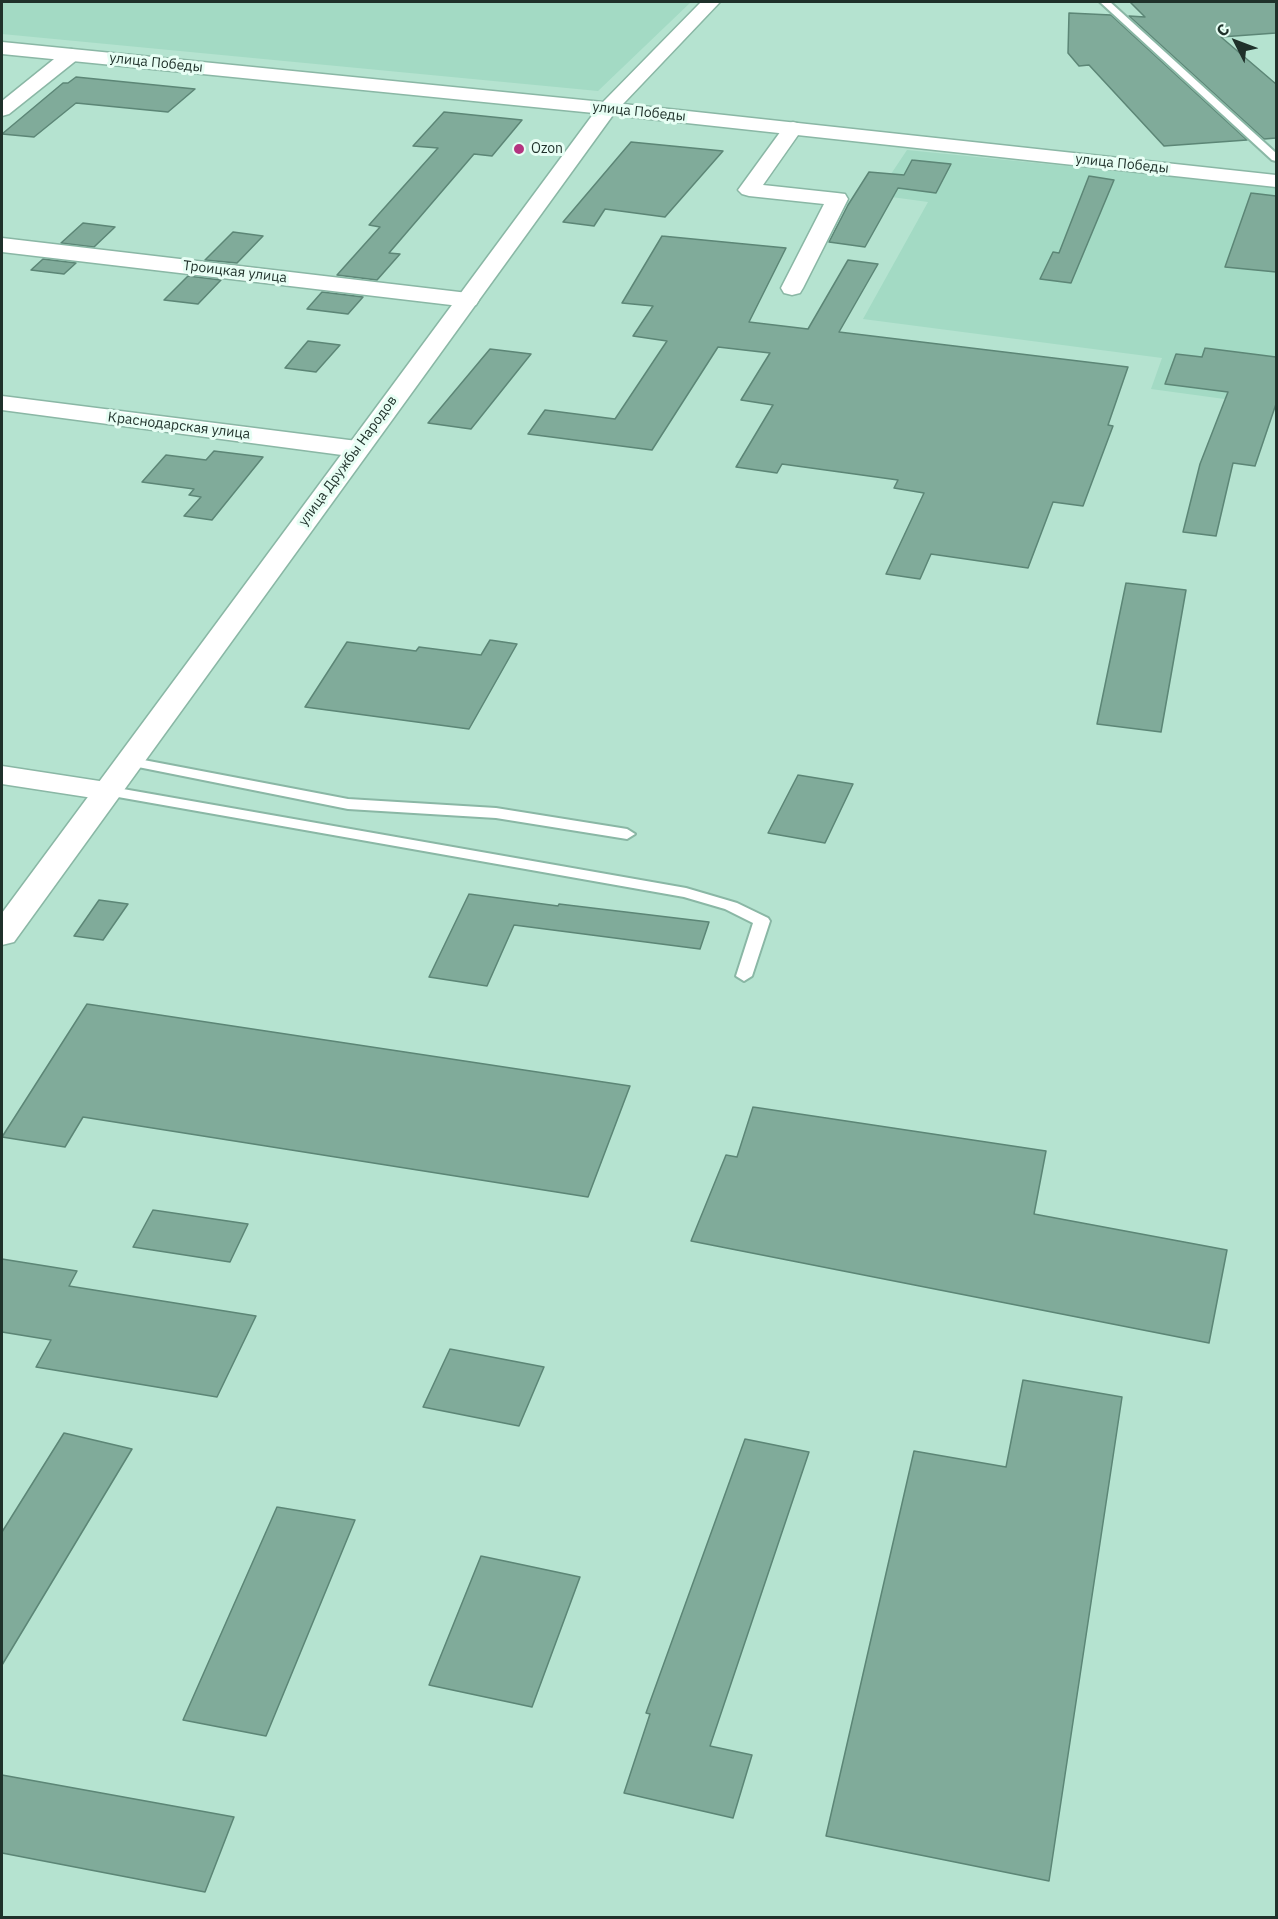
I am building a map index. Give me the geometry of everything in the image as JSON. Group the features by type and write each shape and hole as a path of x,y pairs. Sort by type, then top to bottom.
{"street":[{"name":"улица Дружбы Народов","path":"2,935 608,108 711,2"},
{"name":"улица Победы","path":"2,48 608,108 1274,181"},
{"path":"2,110 71,55"},
{"path":"792,288 837,199 749,190 793,128"},
{"name":"Троицкая улица","path":"2,245 468,300"},
{"name":"Краснодарская улица","path":"2,403 357,449"},
{"path":"2,775 106,791"}],"lane":[{"path":"1104,2 1276,159 1274,181"},
{"path":"128,761 348,804 496,813 627,834"},
{"path":"106,791 570,874 628,881 720,903 762,921 744,976"}],"shaded area":[{"path":"2,2 691,2 598,91 2,34"},
{"path":"907,150 1276,187 1276,406 1151,389 1162,358 863,319 928,202 877,195"}],"building":[{"path":"1130,2 1276,2 1276,33 1221,37 1276,84 1276,138 1264,139 1129,16 1145,17"},
{"path":"1069,13 1111,15 1247,140 1164,146 1089,65 1079,66 1068,53"},
{"path":"76,77 195,89 168,112 76,103 34,137 2,134 63,83 68,83"},
{"path":"444,112 522,120 492,156 474,154 389,253 400,254 377,280 337,275 380,227 369,225 438,148 413,146"},
{"path":"631,142 723,151 665,217 605,209 594,226 563,222"},
{"path":"912,160 951,164 936,193 898,188 865,247 829,242 848,205 869,172 904,175"},
{"path":"1089,176 1114,180 1071,283 1040,279 1053,252 1059,253"},
{"path":"1251,193 1276,196 1276,272 1225,267"},
{"path":"83,223 115,227 94,247 61,243"},
{"path":"233,232 263,236 237,263 205,260"},
{"path":"662,236 786,248 749,322 808,329 848,260 878,264 839,332 1128,367 1108,425 1113,426 1083,506 1053,502 1028,568 931,554 920,579 886,574 924,493 894,488 898,480 782,464 777,473 736,467 773,405 741,400 770,353 718,347 652,450 528,434 545,410 615,419 667,341 633,336 653,306 622,303"},
{"path":"43,259 76,263 64,274 31,270"},
{"path":"188,276 221,280 198,304 164,300"},
{"path":"322,292 363,297 348,314 307,309"},
{"path":"308,341 340,345 316,372 285,368"},
{"path":"1205,348 1276,357 1276,404 1255,466 1233,463 1216,536 1183,532 1200,464 1228,392 1165,384 1176,354 1202,357"},
{"path":"490,349 531,354 471,429 428,423"},
{"path":"214,451 263,457 212,520 184,516 201,497 189,495 194,489 142,482 166,455 206,460"},
{"path":"1126,583 1186,590 1161,732 1097,724"},
{"path":"490,640 517,644 469,729 305,707 347,642 416,651 419,647 481,655"},
{"path":"798,775 853,784 825,843 768,833"},
{"path":"469,894 709,922 700,949 514,925 487,986 429,977"},
{"path":"99,900 128,904 103,940 74,936"},
{"path":"87,1004 630,1086 588,1197 83,1117 65,1147 2,1137"},
{"path":"753,1107 1046,1151 1034,1214 1227,1250 1209,1343 691,1241 726,1155 737,1157"},
{"path":"153,1210 248,1224 230,1262 133,1247"},
{"path":"2,1259 77,1271 69,1286 256,1316 217,1397 36,1367 51,1340 2,1332"},
{"path":"450,1349 544,1367 519,1426 423,1407"},
{"path":"1023,1380 1122,1397 1049,1881 826,1836 914,1451 1006,1467"},
{"path":"64,1433 132,1449 2,1665 2,1532"},
{"path":"745,1439 809,1452 710,1746 752,1755 733,1818 624,1793 650,1714 646,1713"},
{"path":"277,1507 355,1520 266,1736 183,1720"},
{"path":"481,1556 580,1577 532,1707 429,1685"},
{"path":"2,1775 234,1817 205,1892 2,1853"}],"place":[{"name":"Ozon","path":"519,149"}]}
